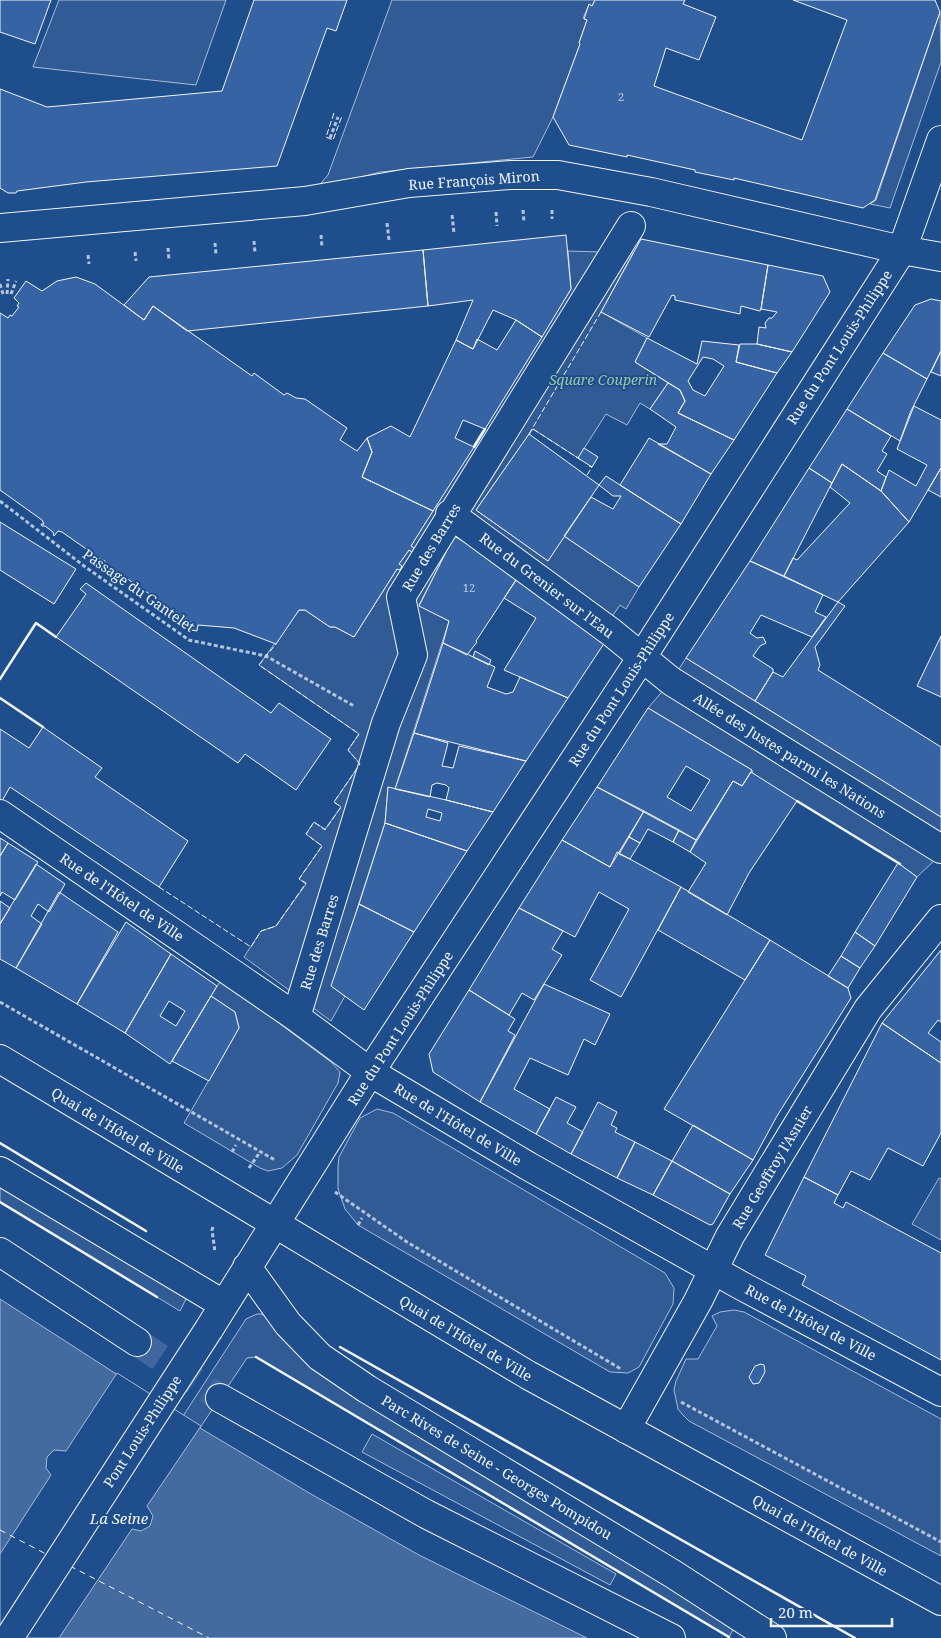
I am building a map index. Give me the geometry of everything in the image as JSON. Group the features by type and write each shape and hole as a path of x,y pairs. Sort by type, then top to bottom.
{"street":[{"name":"Rue du Pont Louis-Philippe","path":"275,1224 370,1072 642,657 902,250 941,140"},
{"name":"Rue François Miron","path":"0,228 305,202 409,183 511,175 558,175 651,192 902,250 941,257"},
{"name":"Rue des Barres","path":"296,1016 386,723 413,655 401,597 450,514 651,192"},
{"name":"Rue du Grenier sur l'Eau","path":"450,514 642,657"},
{"name":"Allée des Justes parmi les Nations","path":"642,657 671,681 941,849"},
{"name":"Rue de l'Hôtel de Ville","path":"0,814 296,1016 370,1072 520,1161 713,1269 941,1392"},
{"name":"Rue Geoffroy l'Asnier","path":"626,1429 698,1301 730,1236 868,1009 941,920"},
{"name":"Quai de l'Hôtel de Ville","path":"0,1059 528,1375 941,1601"},
{"path":"0,1171 223,1304"},
{"name":"Pont Louis-Philippe","path":"8,1638 275,1224"},
{"path":"0,1252 137,1342"},
{"name":"Parc Rives de Seine - Georges Pompidou","path":"247,1267 288,1324 320,1357 367,1389 673,1574 772,1638"},
{"path":"220,1398 426,1514 671,1638"}],"path":[{"path":"330,138 338,117"},
{"path":"523,208 524,222"},
{"path":"496,211 497,226"},
{"path":"452,215 454,233"},
{"path":"387,222 389,240"},
{"path":"320,229 322,246"},
{"path":"253,235 255,253"},
{"path":"214,239 216,255"},
{"path":"167,244 169,260"},
{"path":"134,247 136,261"},
{"path":"88,253 89,264"},
{"path":"7,294 8,280"},
{"path":"7,294 16,282"},
{"path":"0,284 7,294"},
{"name":"Passage du Gantelet","path":"0,501 84,566 190,640 266,656 386,723"},
{"path":"0,1002 260,1152 252,1163"},
{"path":"232,1152 236,1145"},
{"path":"338,1194 407,1242 628,1373"},
{"path":"358,1225 362,1218"},
{"path":"675,1399 941,1542"}],"shaded area":[{"path":"59,0 226,0 196,85 33,67"},
{"path":"392,0 595,0 592,6 589,5 583,18 587,20 580,44 553,117 533,157 380,172 316,189 328,175"},
{"path":"940,12 941,62 890,208 870,204 876,200"},
{"path":"568,251 633,253 601,312 647,338 635,362 668,383 650,409 640,403 627,425 606,414 578,458 533,429 476,510 548,561 564,536 639,587 626,609 620,605 608,622 454,537 419,605 449,621 395,789 388,787 385,823 332,986 345,996 331,1021 244,957 261,931 276,926 306,884 299,879 322,846 306,834 314,822 325,829 341,807 334,802 360,764 348,750 359,734 259,665 299,610 305,610 330,627 335,627 354,637 397,569 400,570 402,566 399,564 409,550 412,552 414,548 411,546 414,541 571,289"},
{"path":"686,658 941,817 941,854 917,877 898,863 753,774 752,770 648,708 671,681"},
{"path":"221,980 331,1062 340,1072 338,1083 297,1155 282,1168 268,1171 260,1168 184,1123 239,1028 235,1012 211,996"},
{"path":"377,1109 393,1113 665,1273 674,1288 673,1304 639,1367 628,1373 610,1372 358,1225 345,1209 338,1189 339,1157 360,1118"},
{"path":"939,1178 941,1179 941,1240 912,1224"},
{"path":"0,1183 187,1297 180,1311 0,1202"},
{"path":"734,1310 744,1312 941,1419 941,1556 689,1421 682,1414 678,1409 674,1390 686,1359 698,1359 717,1326 712,1316 720,1312"},
{"path":"262,1314 735,1626 729,1637 256,1357 247,1358 185,1450 39,1638 246,1319"},
{"path":"372,1434 616,1574 610,1585 362,1452"}],"water":[{"name":"La Seine","path":"0,1299 200,1428 311,1494 419,1555 587,1638 0,1638"}],"pier":[{"path":"117,1373 201,1426 147,1506 153,1516 150,1526 141,1531 132,1529 59,1638 0,1638 0,1554 51,1475 46,1468 47,1457 54,1450 66,1451"}],"building":[{"path":"0,0 51,0 35,44 0,32"},
{"path":"254,0 347,0 336,31 327,28 277,166 86,182 17,191 16,193 8,193 0,188 0,89 47,107 222,91"},
{"path":"595,0 685,0 683,4 716,17 699,60 666,48 654,86 802,140 847,20 793,0 935,0 940,12 875,200 863,208 734,178 734,180 695,172 695,170 627,155 627,157 569,145 553,117 580,44 587,20 584,19 589,4 592,6"},
{"path":"566,235 571,289 542,337 516,320 493,310 473,349 456,340 473,300 428,306 423,250"},
{"path":"641,239 768,265 760,311 741,306 740,314 675,300 675,296 672,295 649,337 601,312"},
{"path":"423,250 428,306 187,331 153,306 144,320 124,305 149,277"},
{"path":"768,265 823,276 830,292 792,352 757,344 759,327 766,328 765,323 777,312 761,309"},
{"path":"76,277 95,284 144,320 153,306 252,376 254,373 284,395 287,393 296,398 305,399 347,428 340,440 357,451 367,438 372,452 362,477 433,511 411,546 414,548 412,552 409,550 399,564 402,566 400,570 397,569 354,637 335,627 330,627 305,610 299,610 276,644 234,628 198,625 197,631 191,630 192,623 116,571 110,573 102,568 105,561 90,555 92,553 62,532 58,531 54,536 53,532 42,526 41,524 44,524 42,520 0,490 0,313 8,318 10,315 12,316 19,307 17,306 19,303 14,298 26,281 42,291 57,281"},
{"path":"931,299 941,301 941,351 927,379 883,353 915,305"},
{"path":"516,320 542,337 485,429 463,420 455,438 474,447 433,511 362,477 372,452 367,438 391,426 410,437 456,340 473,349 477,339 497,350"},
{"path":"647,338 697,364 702,341 739,345 736,362 777,373 734,440 678,413 685,401 680,390 635,362","holes":["703,357 713,359 724,366 705,396 693,390 688,381"]},
{"path":"740,344 757,344 792,352 777,373 736,362"},
{"path":"941,351 941,376 931,372"},
{"path":"883,353 927,379 910,413 900,441 847,409"},
{"path":"668,383 680,390 685,401 678,413 734,440 711,474 658,444 667,444 676,427 650,409"},
{"path":"914,406 941,420 941,468 909,522 881,491 889,470 916,486 927,465 897,449"},
{"path":"847,409 891,436 882,451 887,454 877,471 886,477 881,491 842,464 832,483 809,468"},
{"path":"529,434 599,485 548,561 476,510"},
{"path":"649,438 711,474 681,524 620,485"},
{"path":"584,448 598,457 592,467 578,458"},
{"path":"842,464 881,491 909,522 838,602 784,576 793,558 797,560 850,503 830,487"},
{"path":"809,468 832,483 784,576 750,561"},
{"path":"941,468 941,497 928,490"},
{"path":"606,476 681,524 639,587 564,536 591,497 613,509 621,496 613,496 599,485"},
{"path":"0,522 76,569 54,604 0,570"},
{"path":"454,536 492,558 518,577 467,655 443,643 449,621 419,606"},
{"path":"750,561 823,595 815,612 826,617 812,637 761,615 750,633 757,638 763,637 766,643 760,646 753,656 773,669 773,672 755,701 686,658"},
{"path":"518,577 607,639 568,698 504,670 536,618 504,598"},
{"path":"86,583 271,713 279,703 331,739 296,790 245,754 238,763 56,637 86,594 80,589"},
{"path":"838,602 845,606 815,647 820,665 818,670 941,747 941,817 755,701 773,672 783,677"},
{"path":"941,636 941,697 917,686"},
{"path":"443,643 495,667 487,687 506,694 513,692 520,677 568,698 526,761 414,733"},
{"path":"475,651 491,660 489,665 473,657"},
{"path":"648,708 752,770 742,786 733,781 696,840 597,787","holes":["686,766 710,780 691,811 667,797"]},
{"path":"43,727 102,768 95,777 188,841 159,887 10,787 2,801 0,800 0,729 29,748"},
{"path":"414,733 448,743 442,766 453,768 459,746 526,761 493,812 446,800 449,788 446,785 437,783 432,785 430,797 395,789"},
{"path":"751,772 797,801 749,873 727,915 688,892 706,863 690,852 733,781 742,786"},
{"path":"388,787 493,812 467,851 385,823","holes":["428,809 442,813 440,821 426,817"]},
{"path":"597,787 644,811 610,867 562,840"},
{"path":"644,811 679,830 673,842 648,829 640,843 629,837"},
{"path":"385,823 467,851 414,932 359,904"},
{"path":"679,830 696,840 690,852 673,842"},
{"path":"629,837 640,843 630,859 619,854"},
{"path":"0,838 8,843 0,856"},
{"path":"562,840 610,867 617,852 681,887 621,997 590,980 629,909 599,892 575,937 519,908"},
{"path":"8,843 38,862 15,900 2,892 0,896 0,856"},
{"path":"898,863 917,877 875,946 855,932"},
{"path":"36,864 65,884 49,912 38,904 31,916 42,924 16,968 0,959 0,924"},
{"path":"681,887 770,940 745,980 658,930"},
{"path":"59,892 118,932 77,1004 16,968"},
{"path":"0,901 10,908 0,924"},
{"path":"359,904 414,932 364,1010 331,986"},
{"path":"519,908 563,931 552,949 562,955 534,1000 522,993 509,1015 469,990"},
{"path":"126,922 171,954 125,1033 77,1004"},
{"path":"855,932 875,946 860,968 841,956"},
{"path":"770,940 848,988 851,998 777,1116 753,1160 664,1109"},
{"path":"941,950 941,1022 938,1020 928,1033 941,1042 941,1063 882,1023"},
{"path":"171,954 217,986 170,1064 125,1033","holes":["169,1001 185,1011 176,1026 160,1016"]},
{"path":"841,956 860,968 848,988 828,976"},
{"path":"544,984 610,1014 595,1045 584,1039 568,1075 530,1058 514,1089 550,1109 536,1134 480,1102"},
{"path":"469,990 515,1019 508,1031 515,1035 480,1102 433,1072 429,1054"},
{"path":"211,996 235,1012 239,1028 209,1081 172,1061"},
{"path":"882,1023 941,1063 941,1133 923,1166 888,1148 870,1180 851,1171 838,1195 804,1177"},
{"path":"556,1097 576,1107 567,1123 583,1132 571,1154 536,1134"},
{"path":"598,1102 617,1112 611,1125 617,1128 615,1132 635,1142 617,1178 571,1154"},
{"path":"693,1125 753,1160 730,1194 672,1161"},
{"path":"635,1142 672,1161 653,1195 617,1178"},
{"path":"672,1161 730,1194 713,1224 710,1225 653,1195"},
{"path":"804,1177 838,1195 834,1203 843,1208 846,1202 941,1253 941,1360 802,1285 806,1276 765,1255"},
{"path":"764,1365 765,1372 759,1383 753,1384 749,1377 755,1366"}],"ferry route":[{"path":"0,1530 46,1554"},
{"path":"70,1566 209,1638"}],"tunnel":[{"path":"137,1342 220,1398"}],"fence":[{"path":"334,113 326,137 333,140 342,116"},
{"path":"529,434 601,312"},
{"path":"533,429 581,460"},
{"path":"587,475 592,467 589,466"},
{"path":"159,887 251,947 261,931 276,926 306,883 299,879 322,846 306,834 314,822 325,830 341,807 334,802 360,764 348,750 359,734 259,665 276,644"}],"wall":[{"path":"474,447 485,429"},
{"path":"0,679 36,623 56,637"},
{"path":"0,698 43,727"},
{"path":"797,801 900,864"},
{"path":"0,1143 146,1231"},
{"path":"0,1202 157,1297"},
{"path":"340,1347 855,1638"},
{"path":"256,1357 729,1637"}],"park label":[{"name":"Square Couperin","path":"603,379"}]}
